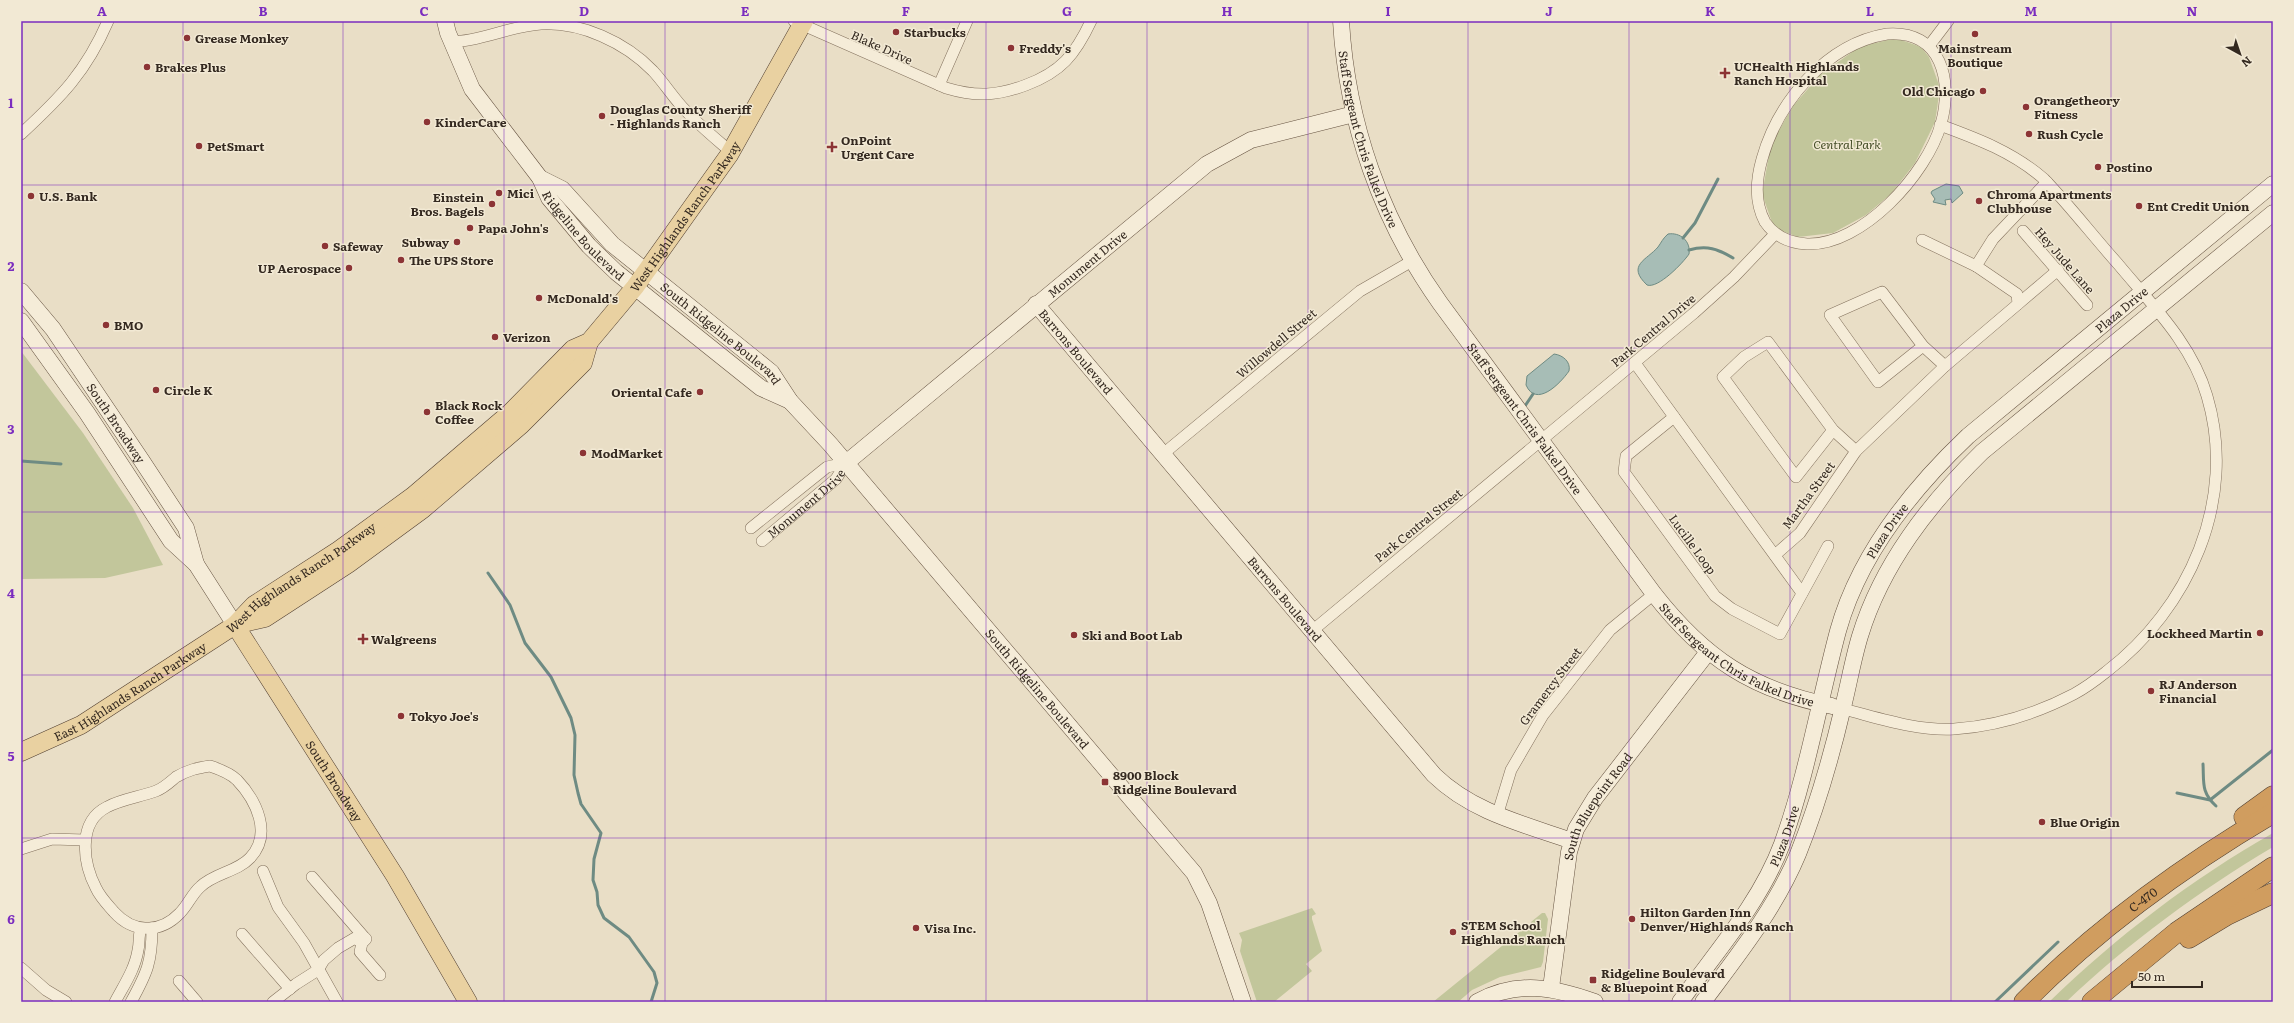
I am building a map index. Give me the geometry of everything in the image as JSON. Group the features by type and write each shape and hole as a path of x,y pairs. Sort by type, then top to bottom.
{"highway":[{"path":"2133,908 2154,882 2273,796"},
{"name":"C-470","path":"2024,1002 2080,950 2133,908 2197,861 2273,813"},
{"path":"2092,1002 2177,932 2273,867"},
{"path":"2102,1002 2145,968 2193,936 2273,892"}],"main road":[{"name":"West Highlands Ranch Parkway","path":"236,625 254,605 339,550 413,496 499,423 573,350 589,342 646,273 731,152 800,22"},
{"name":"East Highlands Ranch Parkway","path":"21,752 81,725 236,625"},
{"name":"South Broadway","path":"236,625 396,876 468,1002"}],"street":[{"path":"21,134 58,100 86,65 108,21"},
{"name":"Ridgeline Boulevard","path":"445,21 451,42 472,89 540,178 549,198 589,246 635,287"},
{"path":"939,85 967,21"},
{"name":"Blake Drive","path":"800,22 939,85 963,94 997,94 1011,92 1040,81 1068,58 1092,21"},
{"name":"Staff Sergeant Chris Falkel Drive","path":"1341,21 1354,114 1364,150 1383,201 1412,261 1440,303 1654,594 1683,630 1708,652 1759,683 1793,696 1843,709"},
{"path":"1929,46 1948,21"},
{"path":"451,42 465,41 535,24 555,24 591,32 623,47 643,62 686,111 731,152"},
{"path":"1887,34 1900,34 1913,37 1929,46 1940,63 1944,78 1945,101 1940,125 1924,158 1903,189 1882,210 1857,229 1838,238 1812,244 1790,241 1775,234 1765,221 1760,209 1757,194 1758,175 1771,133 1795,94 1824,64 1864,39 1887,34"},
{"name":"Monument Drive","path":"762,541 836,479 846,463 1184,181 1218,156 1251,140 1354,114"},
{"path":"1843,709 1912,727 1951,729 1986,725 2036,712 2076,693 2135,648 2160,620 2185,581 2202,544 2215,494 2217,459 2211,410 2201,379 2183,344 2142,293 2047,182 2009,153 1940,125"},
{"name":"Ridgeline Boulevard","path":"540,178 562,189 612,244 646,273"},
{"path":"1976,266 1993,239 2047,182"},
{"name":"Plaza Drive","path":"1680,1002 1741,918 1775,858 1791,817 1822,704 1838,630 1849,601 1876,547 1902,506 1934,468 1968,436 2273,184"},
{"name":"Plaza Drive","path":"1703,1002 1757,929 1787,878 1809,824 1843,709 1860,637 1870,610 1896,558 1920,520 1955,479 1982,452 2273,212"},
{"name":"Hey Jude Lane","path":"2023,232 2058,270 2087,305"},
{"name":"Park Central Drive","path":"1542,440 1635,363 1734,277 1775,234"},
{"path":"1922,240 1976,266 2017,294 2018,304"},
{"name":"Willowdell Street","path":"1163,454 1357,294 1376,280 1412,261"},
{"name":"Martha Street","path":"1775,555 1800,533 1856,451 1945,366 2058,270"},
{"name":"South Ridgeline Boulevard","path":"646,273 771,372 790,401 846,463 1194,873 1209,902 1243,1002"},
{"name":"South Ridgeline Boulevard","path":"635,287 760,388 790,401"},
{"name":"South Broadway","path":"21,291 53,329 186,528 196,564"},
{"path":"1923,346 1878,382 1830,316 1882,292 1923,346 1945,366"},
{"name":"Barrons Boulevard","path":"1036,304 1438,779 1462,798 1497,816 1572,840"},
{"name":"South Broadway","path":"21,321 95,426 171,541 196,564 236,625"},
{"path":"1833,430 1796,477 1723,377 1744,357 1768,342 1833,430 1856,451"},
{"path":"1635,363 1802,593"},
{"name":"Lucille Loop","path":"1674,417 1626,456 1624,472 1715,596 1732,609 1780,634 1828,546"},
{"name":"Park Central Street","path":"1312,631 1542,440"},
{"name":"Monument Drive","path":"752,528 827,467 846,463"},
{"name":"Gramercy Street","path":"1497,816 1511,770 1543,715 1610,630 1654,594"},
{"name":"South Bluepoint Road","path":"1551,988 1572,840 1581,819 1595,798 1708,652"},
{"path":"210,766 236,779 255,807 261,820 260,840 257,848 250,858 213,878 200,887 180,913 170,922 152,928 141,929 126,923 96,889 86,856 85,840 91,822 97,814 107,807 158,790 193,768 210,766"},
{"path":"21,849 52,839 85,840"},
{"path":"263,871 278,907 304,943 337,1002"},
{"path":"312,878 362,944 380,975"},
{"path":"131,1002 147,973 152,951 152,928"},
{"path":"115,1002 132,970 139,949 138,936 141,929"},
{"path":"242,934 290,989"},
{"path":"276,1001 290,989 318,970 324,960 338,948 355,938 362,944"},
{"path":"21,968 46,990 66,1002"},
{"path":"179,981 197,1002"},
{"path":"1477,1002 1493,993 1518,987 1551,988 1595,1002"}],"green space":[{"name":"Central Park","path":"1896,38 1921,47 1929,57 1940,88 1935,122 1915,163 1891,194 1866,215 1833,233 1798,237 1774,228 1762,194 1771,144 1793,106 1820,75 1859,47"},
{"path":"21,351 83,433 133,508 163,565 105,578 21,579"},
{"path":"2273,833 2273,847 2218,881 2165,919 2114,959 2066,1002 2049,1002 2101,955 2156,910 2213,870"},
{"path":"1312,908 1316,914 1312,916 1312,919 1322,951 1306,964 1312,971 1274,1002 1257,1002 1240,951 1242,940 1239,933"},
{"path":"1542,913 1545,913 1548,919 1543,962 1541,967 1500,977 1472,990 1458,1002 1433,1002 1528,925 1533,931 1531,922"}],"water":[{"path":"1946,184 1959,186 1963,193 1952,203 1951,199 1945,200 1946,205 1933,202 1935,199 1931,193 1932,191"},
{"path":"1668,234 1677,234 1684,238 1688,245 1689,254 1676,269 1664,279 1652,285 1647,285 1638,272 1640,263 1654,252"},
{"path":"1554,354 1560,356 1568,362 1569,371 1560,382 1548,392 1536,394 1530,392 1526,385 1527,376"}],"waterway":[{"path":"1683,238 1695,223 1718,179"},
{"path":"1689,250 1707,248 1722,252 1733,258"},
{"path":"1525,406 1533,394"},
{"path":"21,461 61,464"},
{"path":"488,573 510,605 525,643 551,677 571,718 575,735 574,775 578,793 581,804 601,833 594,859 593,880 597,892 598,905 604,918 629,937 654,972 657,983 651,1002"},
{"path":"2177,793 2210,800 2273,750"},
{"path":"2203,764 2204,787 2211,801 2216,806"},
{"path":"1995,1002 2058,942"}],"place":[{"name":"Starbucks","path":"896,32"},
{"name":"Mainstream Boutique","path":"1975,34"},
{"name":"Grease Monkey","path":"187,38"},
{"name":"Freddy's","path":"1011,48"},
{"name":"Brakes Plus","path":"147,67"},
{"name":"UCHealth Highlands Ranch Hospital","path":"1725,73"},
{"name":"Old Chicago","path":"1983,91"},
{"name":"Orangetheory Fitness","path":"2026,107"},
{"name":"Douglas County Sheriff - Highlands Ranch","path":"602,116"},
{"name":"KinderCare","path":"427,122"},
{"name":"Rush Cycle","path":"2029,134"},
{"name":"PetSmart","path":"199,146"},
{"name":"OnPoint Urgent Care","path":"832,147"},
{"name":"Postino","path":"2098,167"},
{"name":"Mici","path":"499,193"},
{"name":"U.S. Bank","path":"31,196"},
{"name":"Chroma Apartments Clubhouse","path":"1979,201"},
{"name":"Einstein Bros. Bagels","path":"492,204"},
{"name":"Ent Credit Union","path":"2139,206"},
{"name":"Papa John's","path":"470,228"},
{"name":"Subway","path":"457,242"},
{"name":"Safeway","path":"325,246"},
{"name":"The UPS Store","path":"401,260"},
{"name":"UP Aerospace","path":"349,268"},
{"name":"McDonald's","path":"539,298"},
{"name":"BMO","path":"106,325"},
{"name":"Verizon","path":"495,337"},
{"name":"Circle K","path":"156,390"},
{"name":"Oriental Cafe","path":"700,392"},
{"name":"Black Rock Coffee","path":"427,412"},
{"name":"ModMarket","path":"583,453"},
{"name":"Lockheed Martin","path":"2260,633"},
{"name":"Ski and Boot Lab","path":"1074,635"},
{"name":"Walgreens","path":"363,639"},
{"name":"RJ Anderson Financial","path":"2151,691"},
{"name":"Tokyo Joe's","path":"401,716"},
{"name":"8900 Block Ridgeline Boulevard","path":"1105,782"},
{"name":"Blue Origin","path":"2042,822"},
{"name":"Hilton Garden Inn Denver/Highlands Ranch","path":"1632,919"},
{"name":"Visa Inc.","path":"916,928"},
{"name":"STEM School Highlands Ranch","path":"1453,932"},
{"name":"Ridgeline Boulevard & Bluepoint Road","path":"1593,980"}]}
